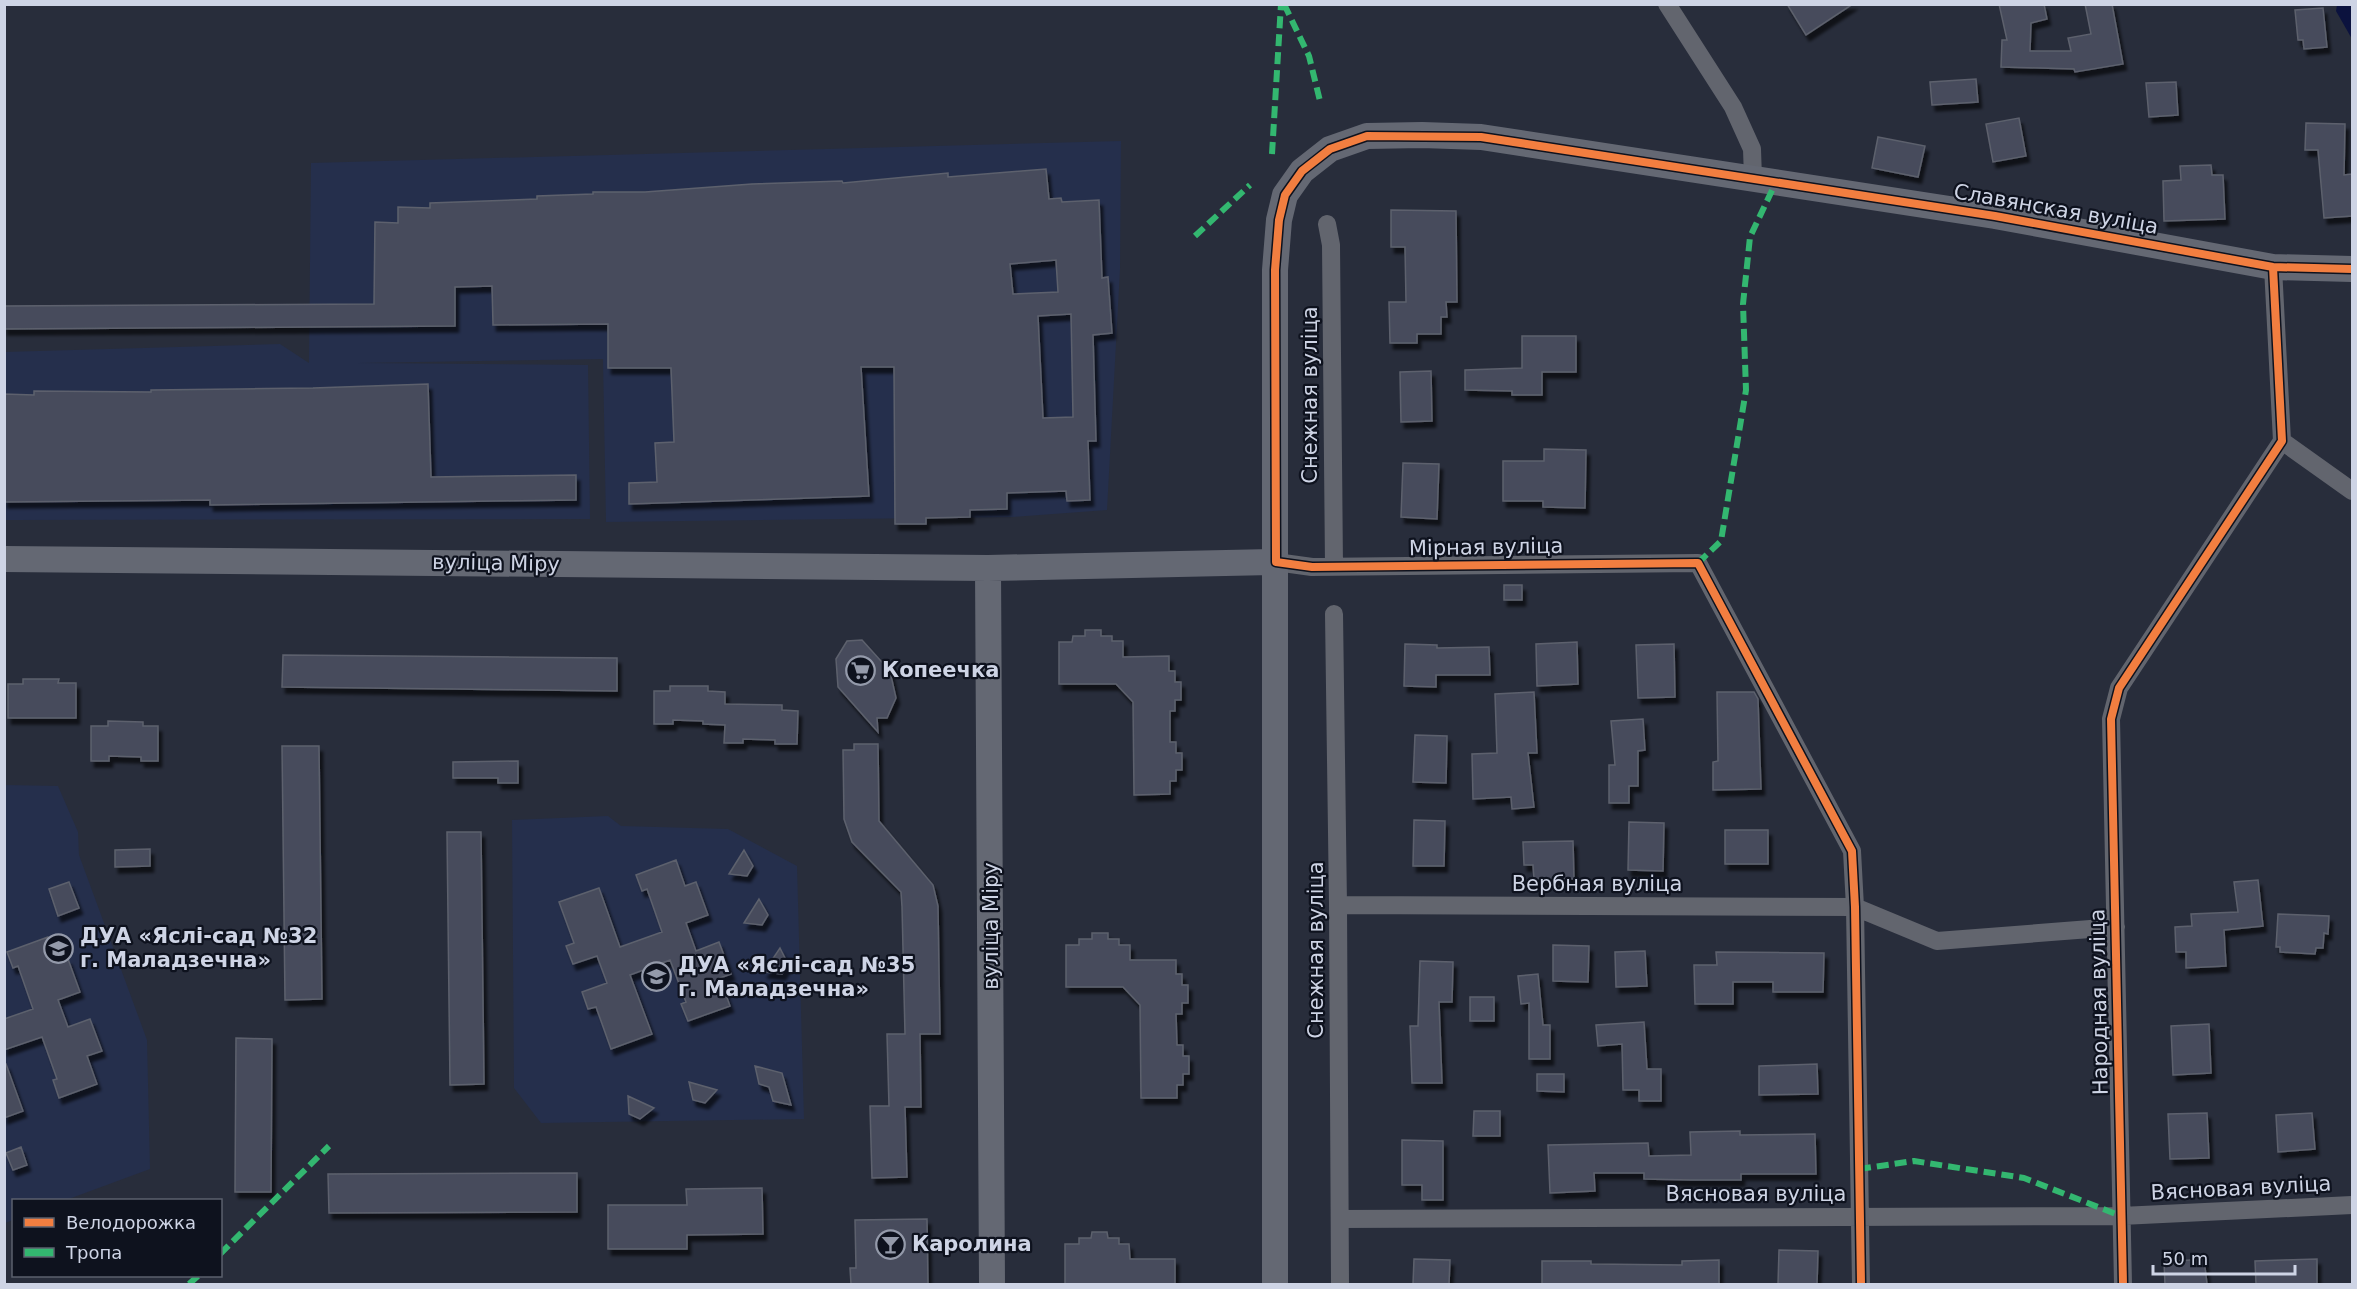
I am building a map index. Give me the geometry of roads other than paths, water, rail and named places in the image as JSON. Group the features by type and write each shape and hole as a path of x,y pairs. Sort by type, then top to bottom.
{"street":[{"path":"1667,4 1733,107 1752,149 1753,178"},
{"name":"Славянская вуліца","path":"1275,1284 1275,270 1279,220 1285,195 1302,171 1330,149 1367,136 1481,137 1995,216 2273,267 2352,269"},
{"name":"Снежная вуліца","path":"1328,224 1332,245 1334,567"},
{"path":"2273,267 2282,441 2352,491"},
{"name":"Народная вуліца","path":"2122,1284 2111,719 2119,688 2282,441"},
{"name":"вуліца Міру","path":"4,559 988,568 1276,562"},
{"name":"Мірная вуліца","path":"1276,562 1312,567 1698,563 1852,851 1855,907"},
{"name":"вуліца Міру","path":"988,568 992,1284"},
{"name":"Снежная вуліца","path":"1334,614 1340,1284"},
{"name":"Вербная вуліца","path":"1338,905 1855,907"},
{"path":"1861,1284 1855,907 1937,941 2116,927"},
{"name":"Вясновая вуліца","path":"1340,1219 2121,1216 2352,1205"}],"place":[{"name":"Копеечка","path":"861,670"},
{"name":"ДУА «Яслі-сад №32 г. Маладзечна»","path":"59,948"},
{"name":"ДУА «Яслі-сад №35 г. Маладзечна»","path":"657,977"},
{"name":"Каролина","path":"891,1244"}]}
